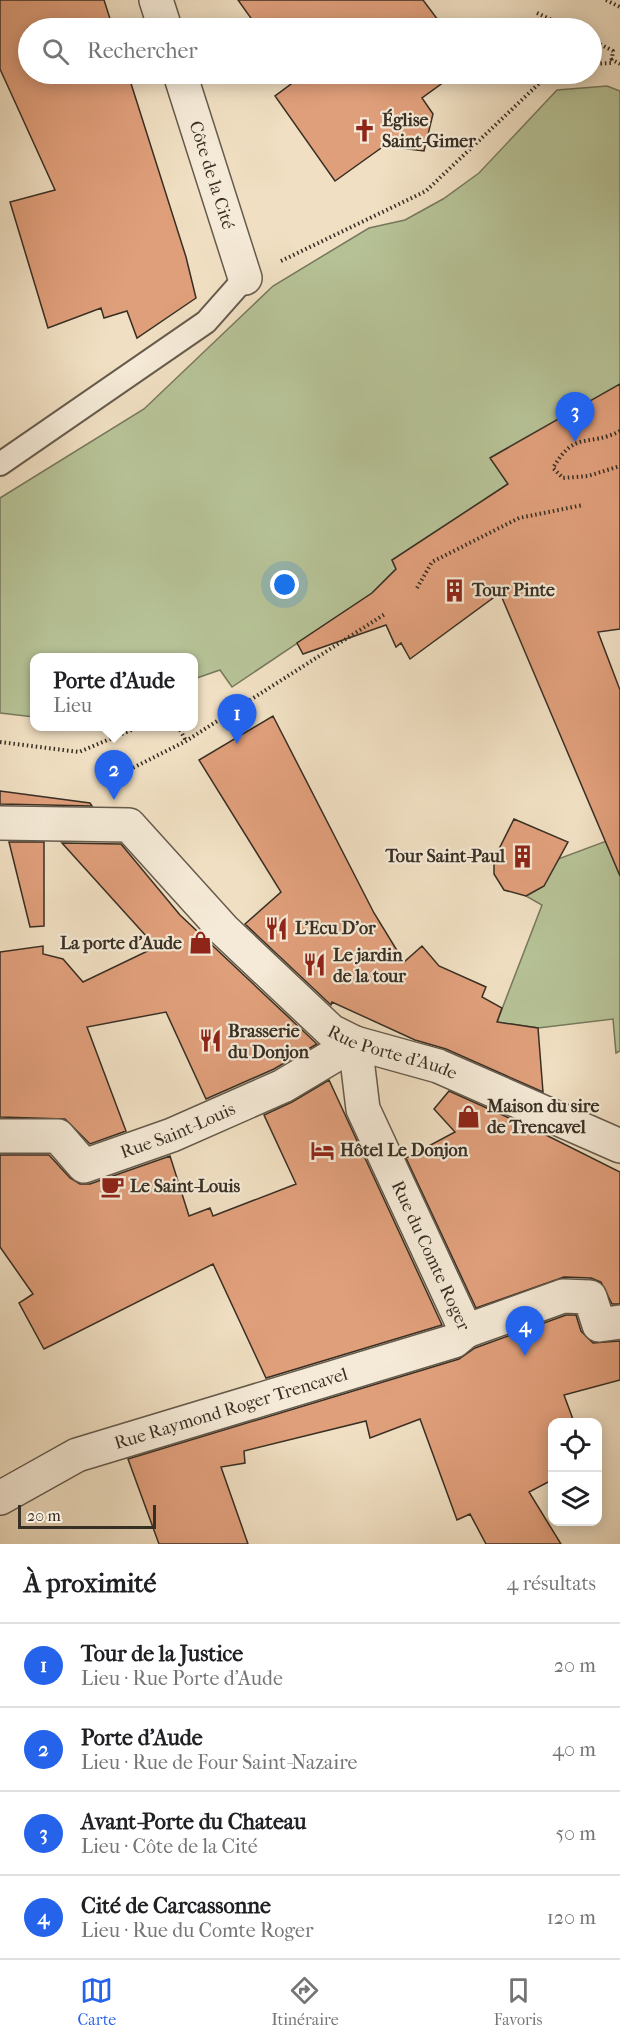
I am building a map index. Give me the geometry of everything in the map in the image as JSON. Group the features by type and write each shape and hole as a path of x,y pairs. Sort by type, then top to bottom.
{"street":[{"path":"156,0 162,18"},
{"name":"Côte de la Cité","path":"183,84 245,278"},
{"name":"Rue Porte d'Aude","path":"0,823 129,825 224,930 331,1031 355,1043 438,1066 620,1146"},
{"name":"Rue Saint-Louis","path":"0,1136 58,1136 84,1166 172,1136 283,1086 355,1043"},
{"name":"Rue du Comte Roger","path":"355,1043 363,1109 466,1331 563,1296 590,1297 599,1325 620,1322"},
{"name":"Rue Raymond Roger Trencavel","path":"0,1497 77,1455 454,1341 466,1331"}],"lane":[{"path":"0,464 206,322 245,278"}],"path":[{"path":"606,0 620,7"},
{"path":"537,13 548,18"},
{"path":"602,46 613,51 611,63 602,63"},
{"path":"611,59 620,64"},
{"path":"245,278 426,191 538,84"},
{"path":"620,431 575,442 563,451 553,468 563,478 577,478 620,466"},
{"path":"417,588 432,562 519,518 584,505"},
{"path":"120,777 186,741 385,614"},
{"path":"0,742 79,752 129,731"},
{"path":"181,731 186,741"}],"green space":[{"path":"607,86 620,91 620,384 491,457 508,484 392,560 396,569 372,593 232,687 220,670 198,678 198,653 30,653 30,717 0,713 0,498 144,409 273,286 369,228 405,220 443,199 479,173 557,90"},
{"path":"620,836 620,1051 616,1053 613,1019 538,1028 497,1022 542,905 526,896 544,886 550,862"}],"building":[{"path":"0,0 104,0 110,18 18,18 18,84 131,84 186,257 196,298 137,338 127,311 104,318 101,308 48,328 10,202 55,190 0,69"},
{"path":"238,0 423,0 436,18 251,18"},
{"name":"Église Saint-Gimer","path":"291,84 441,84 422,98 433,114 424,151 384,146 335,181 275,96"},
{"path":"620,384 620,629 598,632 620,690 620,876 500,593 410,659 401,643 396,647 386,625 303,654 297,643 372,593 396,569 392,560 508,484 490,458"},
{"path":"273,716 374,913 404,962 422,946 439,966 486,987 482,997 502,1008 497,1022 538,1028 543,1092 446,1049 415,1040 332,1002 331,1005 245,924 281,892 199,760"},
{"path":"0,791 90,803 92,806 0,804"},
{"name":"Tour Saint-Paul","path":"514,819 568,842 544,886 526,896 504,890 494,874 494,859"},
{"path":"9,842 44,842 44,926 30,927"},
{"path":"62,843 121,844 180,915 317,1044 274,1069 206,1099 166,1012 87,1027 126,1131 90,1144 65,1119 0,1117 0,952 43,946 43,954 63,959 83,982 156,947"},
{"path":"329,1080 442,1325 266,1378 213,1264 44,1349 19,1303 33,1294 0,1247 0,1155 49,1155 70,1178 80,1184 90,1184 170,1156 189,1216 210,1208 213,1216 296,1184 264,1115 292,1102"},
{"path":"449,1091 536,1130 620,1172 620,1304 612,1304 601,1282 591,1278 564,1277 476,1308 406,1158 455,1132 434,1109"},
{"path":"566,1315 576,1315 581,1331 593,1343 620,1341 620,1380 564,1395 573,1418 548,1418 548,1482 529,1492 561,1544 486,1544 470,1514 457,1520 420,1419 370,1438 366,1421 244,1451 245,1463 221,1467 248,1544 159,1544 128,1459 459,1359 475,1348"}],"place":[{"name":"Église Saint-Gimer","path":"364,130"},
{"name":"Avant-Porte du Chateau","path":"575,442"},
{"name":"Tour Pinte","path":"454,590"},
{"name":"Tour de la Justice","path":"237,744"},
{"name":"Porte d'Aude","path":"114,800"},
{"name":"Tour Saint-Paul","path":"523,856"},
{"name":"L'Ecu D'or","path":"277,928"},
{"name":"La porte d'Aude","path":"200,943"},
{"name":"Le jardin de la tour","path":"315,965"},
{"name":"Brasserie du Donjon","path":"210,1041"},
{"name":"Maison du sire de Trencavel","path":"469,1116"},
{"name":"Hôtel Le Donjon","path":"322,1150"},
{"name":"Le Saint-Louis","path":"112,1186"},
{"name":"Cité de Carcassonne","path":"525,1356"}]}
